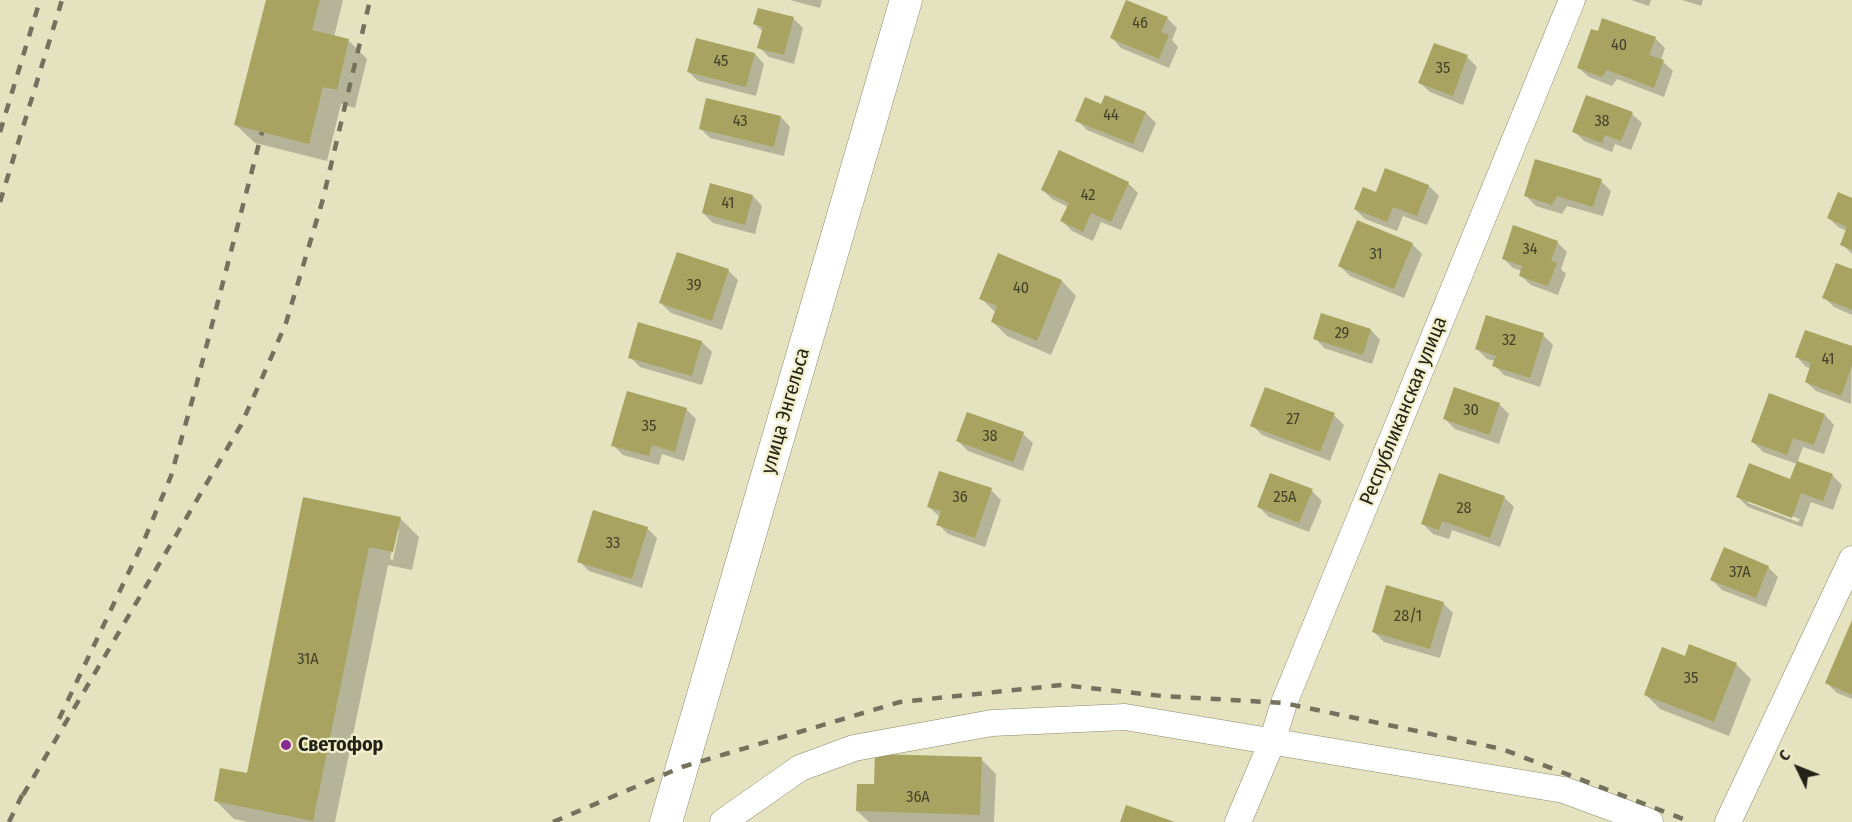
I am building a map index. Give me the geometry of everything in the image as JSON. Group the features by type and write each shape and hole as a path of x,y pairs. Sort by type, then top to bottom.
{"street":[{"name":"улица Энгельса","path":"666,822 906,0"},
{"name":"Республиканская улица","path":"1238,822 1272,742 1284,703 1572,0"},
{"path":"1728,822 1852,559"},
{"path":"723,822 800,768 854,748 992,723 1125,717 1564,790 1650,822"}],"building":[{"path":"266,0 320,0 312,30 349,39 337,90 323,87 309,144 234,125"},
{"path":"1126,0 1168,17 1161,32 1169,35 1159,59 1110,38"},
{"path":"758,8 794,17 784,55 757,48 763,27 753,24"},
{"path":"1602,18 1656,37 1649,55 1664,60 1654,88 1607,70 1602,77 1577,68 1591,29 1598,31"},
{"path":"696,38 755,53 746,87 687,72"},
{"path":"1434,43 1468,55 1453,96 1418,83"},
{"path":"1105,95 1146,112 1133,144 1075,121 1085,97 1101,104"},
{"path":"1586,95 1633,112 1621,141 1605,135 1602,143 1572,132"},
{"path":"706,98 781,116 774,147 699,129"},
{"path":"1059,150 1129,182 1111,222 1091,213 1083,232 1060,221 1069,203 1041,190"},
{"path":"1535,159 1602,179 1593,207 1557,196 1552,205 1524,196"},
{"path":"1385,168 1429,185 1417,216 1393,207 1387,222 1354,209 1363,187 1376,192"},
{"path":"710,183 753,195 745,225 702,213"},
{"path":"1838,192 1852,198 1852,250 1840,245 1847,227 1827,218"},
{"path":"1357,220 1413,243 1394,289 1338,266"},
{"path":"1513,225 1558,241 1551,261 1557,263 1548,286 1519,276 1522,266 1502,259"},
{"path":"677,252 729,269 712,321 659,303"},
{"path":"998,253 1062,280 1037,341 991,322 997,306 979,299"},
{"path":"1836,263 1852,269 1852,310 1822,298"},
{"path":"1321,313 1371,329 1363,355 1313,339"},
{"path":"1486,315 1544,333 1530,378 1492,366 1496,356 1475,349"},
{"path":"638,322 702,341 692,376 628,358"},
{"path":"1805,330 1852,346 1852,366 1841,396 1805,382 1811,363 1795,357"},
{"path":"1265,387 1335,413 1320,452 1250,426"},
{"path":"1454,387 1500,403 1489,435 1443,419"},
{"path":"627,391 687,408 675,452 652,445 649,456 611,446"},
{"path":"1769,393 1825,414 1814,445 1793,438 1787,455 1751,442"},
{"path":"967,412 1024,432 1013,462 956,441"},
{"path":"1797,461 1833,474 1823,501 1801,493 1792,518 1736,497 1749,463 1790,479"},
{"path":"939,471 992,488 975,538 936,525 941,511 927,507"},
{"path":"1270,473 1313,489 1299,523 1257,507"},
{"path":"1439,473 1505,496 1490,538 1442,521 1439,530 1421,524"},
{"path":"303,497 401,517 393,552 369,547 313,821 214,801 220,768 247,773"},
{"path":"593,510 648,527 632,579 577,562"},
{"path":"1724,547 1769,566 1756,598 1710,580"},
{"path":"1386,585 1444,602 1430,649 1372,632"},
{"path":"1852,620 1852,695 1825,683"},
{"path":"1689,644 1737,663 1714,722 1644,695 1662,647 1685,656"},
{"path":"875,754 982,757 980,815 856,811 857,784 874,784"},
{"path":"1126,805 1175,822 1120,822"}],"railway":[{"path":"0,132 40,0"},
{"path":"0,202 62,0"},
{"path":"23,795 241,425 270,360 286,323 323,199 370,0"},
{"path":"59,719 145,538 171,476 262,132"},
{"path":"553,822 682,767 900,702 1062,685 1162,696 1284,703 1502,749 1691,822"},
{"path":"9,822 26,787"}],"place":[{"name":"Светофор","path":"286,745"}]}
